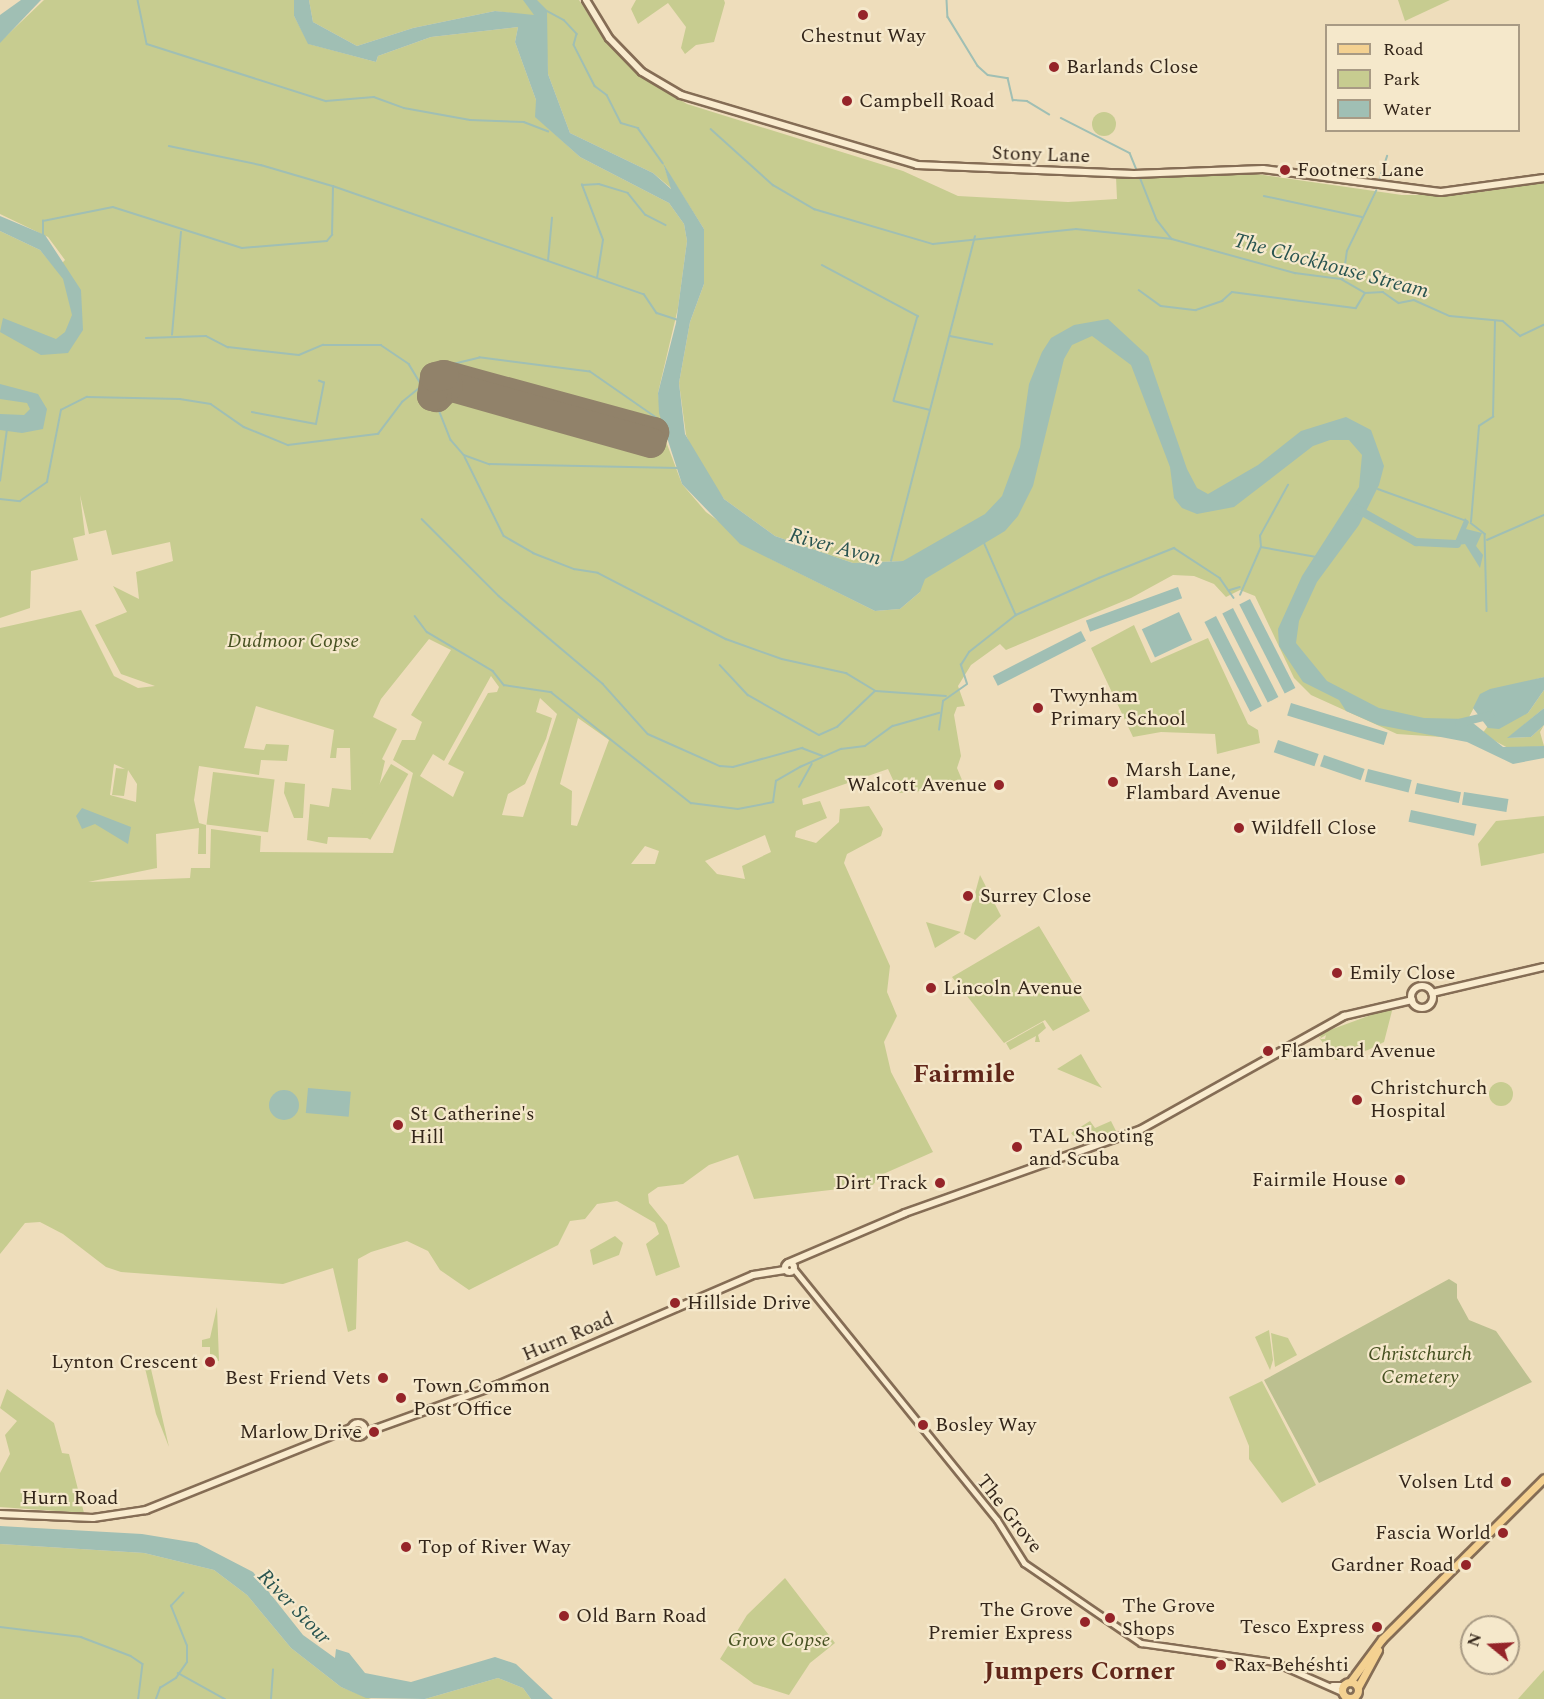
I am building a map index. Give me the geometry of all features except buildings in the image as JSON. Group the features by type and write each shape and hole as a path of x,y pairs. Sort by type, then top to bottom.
{"main road":[{"name":"Stony Lane","path":"586,0 609,38 642,72 681,95 917,165 1134,174 1263,169 1441,192 1544,178"},
{"path":"1412,1000 1419,987 1432,993 1544,967"},
{"path":"789,1267 803,1256 914,1209 1140,1130 1329,1023 1412,1000 1426,1007 1432,993"},
{"name":"Hurn Road","path":"364,1430 420,1416 772,1271 789,1267"},
{"path":"352,1431 357,1423 364,1430"},
{"path":"352,1431 364,1430"},
{"name":"Hurn Road","path":"0,1514 126,1514 352,1431"},
{"path":"1394,1629 1364,1669 1357,1695 1348,1699 1346,1686 1394,1629 1544,1478"},
{"path":"1346,1686 1358,1687"}],"street":[{"name":"The Grove","path":"789,1267 997,1520 1024,1563 1141,1643 1244,1656 1330,1685 1346,1686"}],"green space":[{"name":"Dudmoor Copse","path":"44,0 294,0 294,16 309,44 376,62 378,56 431,37 518,27 515,42 536,100 536,117 580,157 669,203 684,224 687,241 678,308 658,393 664,436 682,484 706,512 769,558 875,611 900,609 920,592 903,561 853,563 775,536 724,499 701,468 686,435 679,383 690,322 704,284 704,229 664,166 672,189 653,173 570,133 548,74 545,18 495,11 413,28 357,46 313,22 309,0 579,0 604,39 641,77 687,104 903,171 958,196 1068,202 1117,199 1116,177 1250,173 1402,195 1459,195 1544,183 1544,677 1481,694 1468,719 1445,720 1442,737 1397,734 1311,695 1294,678 1255,596 1240,590 1226,597 1214,584 1194,576 1173,575 1131,598 1006,650 1000,644 971,665 958,686 965,706 957,707 954,715 961,756 957,768 965,787 899,793 888,769 802,799 803,805 820,801 827,818 796,831 795,837 816,843 839,822 840,809 869,806 883,829 881,836 847,854 844,863 890,966 887,992 897,1016 884,1042 891,1072 933,1152 881,1175 873,1185 754,1199 738,1155 709,1165 683,1184 658,1187 648,1194 649,1203 667,1225 680,1267 656,1276 646,1244 659,1234 655,1223 617,1201 597,1204 585,1219 570,1221 558,1245 469,1290 440,1270 428,1251 407,1241 371,1252 358,1259 356,1329 348,1332 333,1268 283,1284 121,1272 106,1267 63,1234 40,1222 25,1223 0,1254 0,628 81,610 114,676 138,688 155,686 121,674 95,625 127,612 113,586 139,599 136,572 173,561 170,542 112,555 106,530 89,534 80,495 85,535 73,538 78,560 31,571 30,608 0,618 0,231 40,250 56,269 65,260 48,237 0,214 0,42","holes":["429,639 451,650 411,715 422,722 415,740 402,740 393,760 413,773 393,853 260,852 261,836 211,829 210,868 191,868 190,878 88,882 157,868 156,834 199,828 198,854 206,854 206,825 199,823 194,800 199,766 259,775 261,760 287,761 289,745 266,744 264,750 244,748 256,706 334,730 330,758 336,758 337,748 350,748 351,790 332,788 329,807 310,804 307,840 327,844 328,837 367,838 385,761 382,759 397,729 373,717 381,699","491,676 499,687 497,692 488,693 448,764 464,772 453,797 420,776 433,754 444,761","540,698 557,714 523,817 502,815 508,794 525,784 546,739 552,718 536,712","578,718 609,740 577,826 571,825 572,791 560,784","114,764 125,769 116,768 112,795 124,796 128,770 137,784 136,802 110,795","765,835 771,852 742,866 745,879 717,874 705,861","645,846 659,851 655,864 631,864"]},
{"path":"636,0 724,0 725,3 714,42 696,45 685,54 681,48 686,27 668,3 638,24 631,9"},
{"path":"1398,0 1450,0 1405,21"},
{"path":"1104,112 1109,113 1115,119 1115,129 1109,135 1104,136 1099,135 1093,129 1092,124 1093,119 1099,113"},
{"path":"1134,625 1151,663 1208,638 1248,724 1258,730 1260,743 1217,754 1215,734 1161,732 1133,737 1091,648"},
{"path":"1544,690 1544,708 1508,738 1531,737 1544,725 1540,732 1544,746 1510,749 1482,734 1487,727 1528,713"},
{"path":"391,764 408,774 370,840 353,830"},
{"path":"213,772 275,780 268,832 207,825"},
{"path":"285,782 305,784 303,818 294,818 284,793"},
{"path":"1544,816 1544,853 1481,866 1478,844 1496,821"},
{"path":"980,875 1001,916 975,940 964,934"},
{"path":"926,922 961,932 935,948"},
{"path":"1039,926 1090,1011 1053,1031 1045,1020 1004,1043 952,977"},
{"path":"1393,1007 1384,1042 1368,1050 1336,1060 1317,1035 1321,1039 1325,1039 1326,1035 1321,1038 1319,1034"},
{"path":"1043,1022 1046,1028 1038,1035 1040,1042 1035,1042 1036,1036 1010,1050 1006,1043"},
{"path":"1081,1054 1096,1080 1102,1088 1057,1069"},
{"path":"1501,1082 1509,1086 1513,1094 1509,1102 1501,1106 1493,1102 1489,1094 1493,1086"},
{"path":"1090,1121 1095,1128 1111,1121 1116,1131 1078,1142 1071,1133"},
{"path":"615,1236 623,1243 619,1255 593,1265 590,1250"},
{"name":"Christchurch Cemetery","path":"1449,1279 1457,1284 1457,1298 1469,1320 1496,1331 1532,1382 1319,1483 1264,1380"},
{"path":"217,1307 219,1361 210,1362 210,1347 202,1347 202,1340 210,1338"},
{"path":"1269,1330 1273,1360 1270,1370 1255,1337"},
{"path":"1271,1333 1288,1338 1297,1355 1275,1367"},
{"path":"145,1368 151,1369 169,1447 156,1414"},
{"path":"1262,1381 1316,1485 1282,1503 1249,1459 1249,1446 1229,1397"},
{"path":"7,1389 54,1423 62,1453 69,1454 84,1513 0,1507 0,1473 10,1454 5,1435 17,1421 0,1408"},
{"path":"0,1544 144,1553 214,1570 247,1595 291,1648 341,1687 371,1699 0,1699"},
{"name":"Grove Copse","path":"785,1578 835,1643 810,1663 789,1695 754,1684 720,1659 747,1615"},
{"path":"1544,1670 1544,1699 1518,1699"},
{"path":"498,1678 523,1688 531,1699 425,1699"}],"water":[{"path":"21,0 41,0 0,43 0,15"},
{"path":"294,0 309,0 313,22 357,46 413,28 495,11 534,15 523,0 537,0 547,10 548,74 570,133 653,173 671,189 663,163 704,229 704,284 690,322 679,383 685,434 724,499 775,536 853,563 903,561 985,514 1002,496 1020,447 1029,384 1042,352 1051,338 1074,325 1108,319 1148,356 1187,469 1197,488 1208,494 1258,465 1301,431 1346,417 1371,430 1384,466 1379,485 1359,525 1317,582 1299,621 1296,643 1327,681 1379,708 1424,718 1468,719 1503,747 1544,746 1544,758 1513,764 1467,742 1378,725 1346,711 1339,700 1303,682 1279,646 1278,629 1302,576 1359,487 1362,455 1349,440 1330,440 1313,446 1234,507 1197,514 1182,508 1174,498 1170,467 1131,365 1092,336 1072,345 1064,359 1033,486 1018,516 1005,531 925,579 920,592 900,609 875,611 740,544 682,484 659,413 658,393 676,323 687,241 684,224 669,203 580,157 535,117 536,100 515,42 518,27 431,37 378,56 376,62 308,44 294,16"},
{"path":"0,216 45,235 81,290 83,330 68,353 41,355 0,332 3,318 56,339 65,332 72,315 63,279 40,250 0,231"},
{"path":"0,384 38,394 47,409 43,429 22,433 0,430 0,414 24,415 30,409 27,403 0,399"},
{"path":"1465,518 1469,522 1466,529 1482,533 1476,546 1483,555 1480,568 1465,544 1445,547 1454,544"},
{"path":"1178,587 1182,598 1090,632 1086,621"},
{"path":"1250,599 1295,688 1285,694 1239,604"},
{"path":"1233,608 1278,697 1268,703 1222,613"},
{"path":"1179,612 1192,640 1155,657 1142,629"},
{"path":"1216,616 1262,706 1250,712 1204,622"},
{"path":"1081,631 1086,641 998,686 993,676"},
{"path":"1544,677 1544,690 1528,713 1499,729 1488,728 1473,708 1480,694 1490,689"},
{"path":"1291,703 1388,733 1384,745 1287,715"},
{"path":"1544,708 1544,725 1531,737 1507,738"},
{"path":"1278,740 1319,754 1314,766 1274,752"},
{"path":"1324,755 1365,769 1361,780 1320,766"},
{"path":"1368,769 1412,780 1409,793 1365,782"},
{"path":"1417,783 1461,792 1459,803 1415,794"},
{"path":"1464,792 1508,799 1506,812 1462,805"},
{"path":"82,808 131,827 128,844 95,824 82,829 76,816"},
{"path":"1411,810 1477,824 1474,836 1409,822"},
{"path":"308,1088 351,1092 349,1117 306,1113"},
{"path":"284,1090 295,1094 299,1105 295,1116 284,1120 273,1116 269,1105 273,1094"},
{"path":"0,1526 142,1534 197,1543 253,1572 303,1635 335,1658 336,1649 349,1653 365,1673 411,1682 495,1657 516,1664 553,1699 531,1699 523,1688 498,1678 425,1699 366,1698 341,1687 291,1648 247,1595 214,1570 144,1553 0,1544"}],"waterway":[{"path":"138,0 147,44 326,101 374,97 404,108 470,120 524,122 548,131"},
{"name":"The Clockhouse Stream","path":"947,0 948,17 978,66 988,75 1008,78 1013,100 1027,101 1049,114"},
{"path":"547,11 564,20 577,34 574,45 595,86 607,95 621,123 638,128 663,163"},
{"name":"The Clockhouse Stream","path":"1061,118 1130,153 1137,170"},
{"path":"711,129 773,185 814,209 933,244 1076,229 1172,239"},
{"path":"169,146 261,165 333,186 644,294 657,313 678,320"},
{"path":"1379,181 1387,156"},
{"name":"The Clockhouse Stream","path":"1140,177 1157,220 1172,239 1295,273 1341,279 1365,293 1383,292 1399,303 1414,300 1450,316 1503,321 1520,336 1544,325"},
{"path":"597,278 603,240 582,185 599,184 628,193 646,215 666,225"},
{"path":"43,236 43,221 113,207 242,248 327,241 332,235 333,187"},
{"path":"1343,279 1347,251 1376,191"},
{"path":"1264,196 1362,217"},
{"path":"548,261 552,218"},
{"path":"172,335 181,232"},
{"path":"891,561 975,237"},
{"path":"822,265 918,316 894,401 929,410"},
{"path":"1139,290 1161,306 1196,310 1222,301 1232,292 1356,308 1365,293"},
{"path":"1471,522 1479,426 1493,417 1495,322"},
{"path":"146,338 206,336 228,347 299,355 323,345 381,345 409,364 422,386 429,387"},
{"path":"950,336 992,344"},
{"path":"662,422 590,372 480,358 439,368 430,387 451,440 464,455 489,464 678,468"},
{"path":"252,412 316,424 324,383 319,381"},
{"path":"0,499 20,501 47,482 61,410 87,397 180,399 211,404 244,427 288,445 378,434 402,402 422,386"},
{"path":"0,481 7,429"},
{"path":"465,457 504,536 533,553 574,569 598,573 726,639 782,659 846,673 876,691 946,696"},
{"path":"1240,595 1261,547 1260,536 1288,485"},
{"path":"1378,489 1467,521"},
{"name":"River Avon","path":"1357,509 1416,542 1457,544"},
{"path":"1487,540 1544,515"},
{"path":"422,519 499,596 603,684 648,734 720,766 733,767 802,748 823,756"},
{"path":"1471,523 1485,534 1487,611"},
{"path":"984,542 1016,615"},
{"path":"1261,547 1316,557"},
{"path":"939,730 943,701 967,684 961,665 969,652 1016,615 1174,548 1220,578 1234,598"},
{"path":"1230,590 1240,587"},
{"path":"415,616 427,632 493,671 504,685 551,692 691,803 738,809 773,802 776,781 800,767 841,749 865,746 893,726 939,713"},
{"path":"720,665 748,695 819,735 837,727 874,692"},
{"name":"River Avon","path":"1459,723 1490,715"},
{"path":"799,787 812,764"},
{"path":"156,1699 160,1688 176,1678 187,1662 187,1646 171,1606 183,1593"},
{"path":"0,1627 81,1637 131,1656 143,1664 139,1699"},
{"path":"271,1699 273,1670"},
{"path":"178,1673 225,1699"}],"runway":[{"path":"444,375 654,432 651,443 448,386 437,397 432,396 435,377 444,375"}],"place":[{"name":"Chestnut Way","path":"863,15"},
{"name":"Barlands Close","path":"1054,67"},
{"name":"Campbell Road","path":"847,101"},
{"name":"Footners Lane","path":"1285,170"},
{"name":"Twynham Primary School","path":"1038,708"},
{"name":"Marsh Lane, Flambard Avenue","path":"1113,782"},
{"name":"Walcott Avenue","path":"999,785"},
{"name":"Wildfell Close","path":"1239,828"},
{"name":"Surrey Close","path":"968,896"},
{"name":"Emily Close","path":"1337,973"},
{"name":"Lincoln Avenue","path":"931,988"},
{"name":"Flambard Avenue","path":"1268,1051"},
{"name":"Christchurch Hospital","path":"1357,1100"},
{"name":"St Catherine's Hill","path":"398,1125"},
{"name":"TAL Shooting and Scuba","path":"1017,1147"},
{"name":"Fairmile House","path":"1400,1180"},
{"name":"Dirt Track","path":"940,1183"},
{"name":"Hillside Drive","path":"675,1303"},
{"name":"Lynton Crescent","path":"210,1362"},
{"name":"Best Friend Vets","path":"383,1378"},
{"name":"Town Common Post Office","path":"401,1398"},
{"name":"Bosley Way","path":"923,1425"},
{"name":"Marlow Drive","path":"374,1432"},
{"name":"Volsen Ltd","path":"1506,1482"},
{"name":"Fascia World","path":"1503,1533"},
{"name":"Top of River Way","path":"406,1547"},
{"name":"Gardner Road","path":"1466,1565"},
{"name":"Old Barn Road","path":"564,1616"},
{"name":"The Grove Shops","path":"1110,1618"},
{"name":"The Grove Premier Express","path":"1085,1622"},
{"name":"Tesco Express","path":"1377,1627"},
{"name":"Rax Behéshti","path":"1221,1665"}],"district":[{"name":"Fairmile","path":"964,1075"},
{"name":"Jumpers Corner","path":"1079,1672"}],"water label":[{"name":"River Stour","path":"294,1607"}]}
